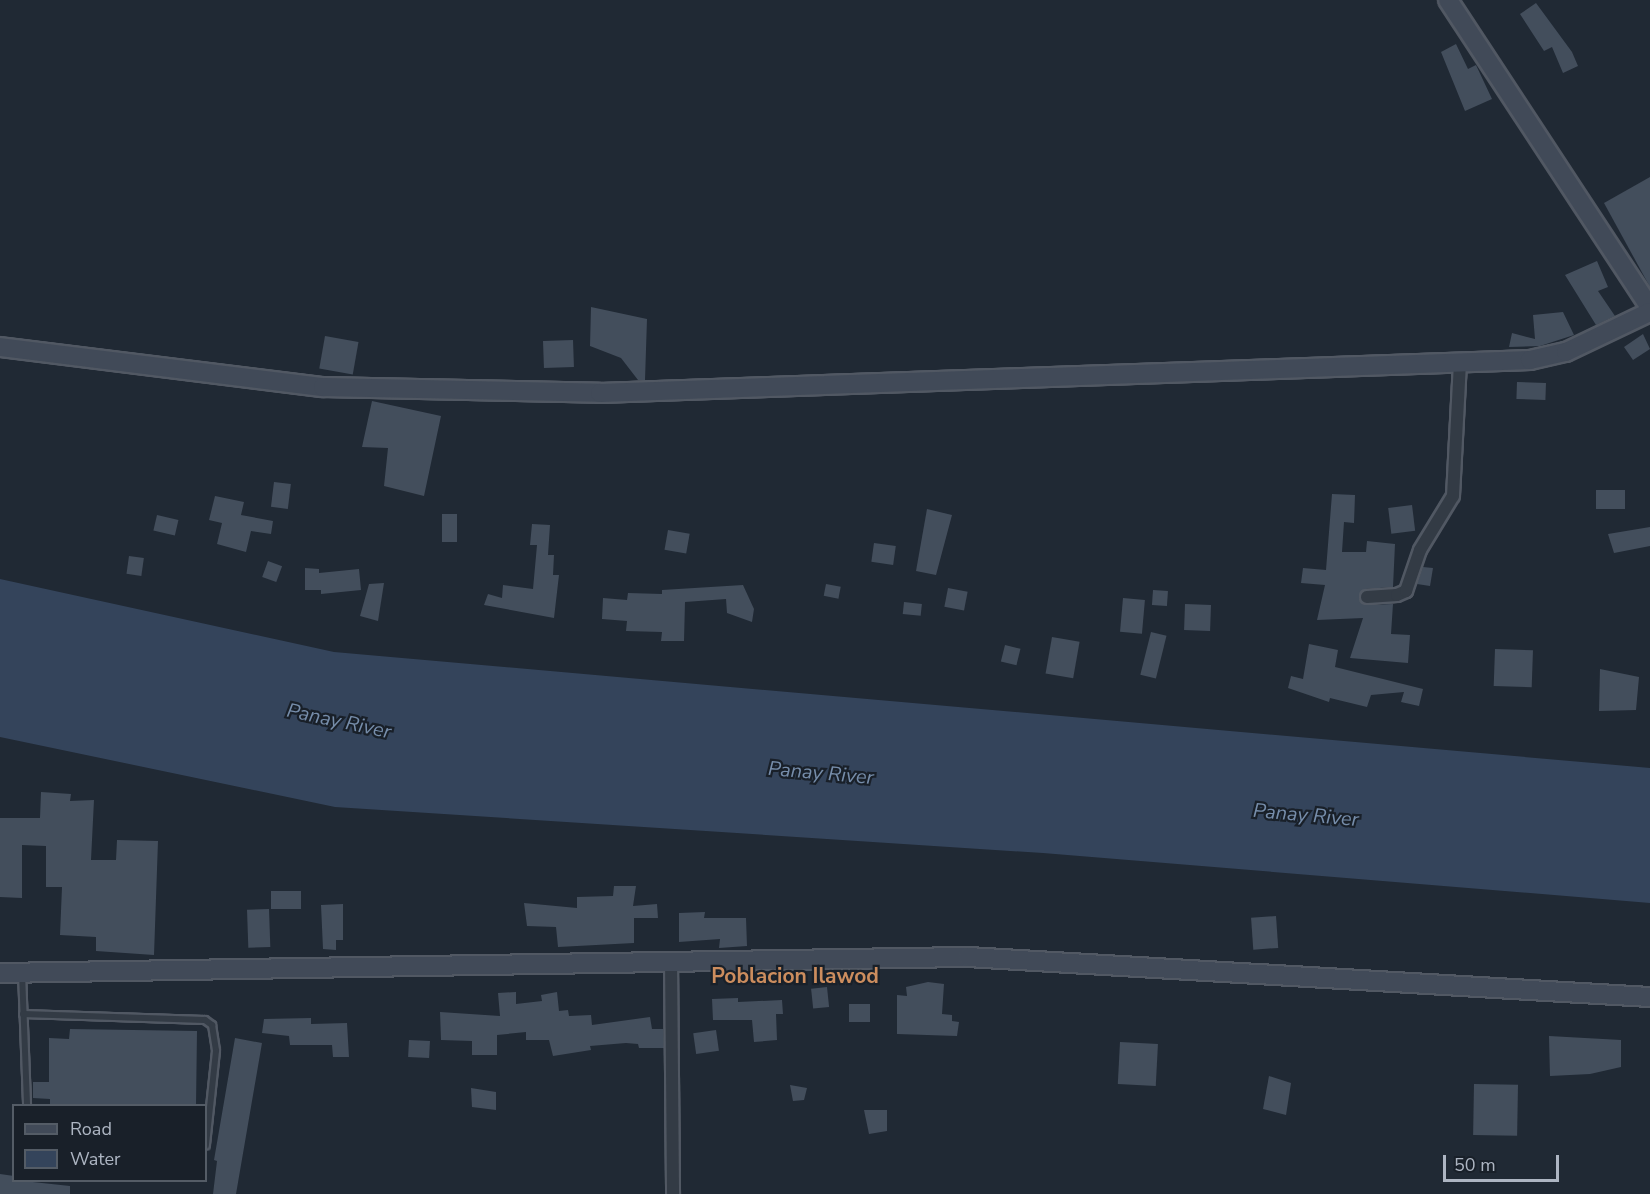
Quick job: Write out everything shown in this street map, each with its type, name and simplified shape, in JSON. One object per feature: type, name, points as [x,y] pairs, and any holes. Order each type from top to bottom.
[{"type":"main road","points":[[0,347],[322,387],[600,393],[1283,366],[1460,364],[1530,360],[1566,352],[1650,310],[1448,0]]},
{"type":"main road","points":[[0,973],[468,966],[671,959],[968,957],[1650,997]]},
{"type":"street","points":[[1367,597],[1397,595],[1406,591],[1420,550],[1454,496],[1460,364]]},
{"type":"street","points":[[671,959],[673,1194]]},
{"type":"lane","points":[[22,973],[27,1104]]},
{"type":"lane","points":[[24,1014],[206,1020],[212,1025],[216,1051],[207,1136]]},
{"type":"water","name":"Panay River","points":[[0,579],[334,652],[1650,768],[1650,903],[1043,853],[335,807],[0,737]]},
{"type":"building","points":[[1536,3],[1572,52],[1578,66],[1563,73],[1552,47],[1544,51],[1520,14]]},
{"type":"building","points":[[1456,44],[1468,69],[1476,65],[1492,99],[1465,111],[1441,52]]},
{"type":"building","points":[[1650,177],[1650,287],[1604,203]]},
{"type":"building","points":[[1597,261],[1608,287],[1598,291],[1615,316],[1596,325],[1565,275]]},
{"type":"building","points":[[591,307],[647,319],[645,380],[638,380],[621,358],[590,346]]},
{"type":"building","points":[[1563,312],[1574,335],[1540,346],[1509,347],[1512,333],[1535,339],[1533,315]]},
{"type":"building","points":[[1643,334],[1650,349],[1633,360],[1624,347]]},
{"type":"building","points":[[325,336],[358,342],[353,374],[319,368]]},
{"type":"building","points":[[573,340],[574,367],[544,368],[543,341]]},
{"type":"building","points":[[1517,382],[1546,383],[1545,400],[1516,399]]},
{"type":"building","points":[[372,401],[441,416],[424,496],[384,486],[388,448],[362,447]]},
{"type":"building","points":[[274,482],[291,484],[288,509],[271,507]]},
{"type":"building","points":[[1596,490],[1625,490],[1625,509],[1596,509]]},
{"type":"building","points":[[1332,494],[1355,495],[1354,523],[1344,522],[1342,552],[1366,552],[1367,541],[1395,544],[1393,587],[1366,589],[1359,598],[1367,605],[1393,604],[1391,634],[1410,635],[1408,663],[1350,658],[1363,618],[1317,620],[1325,585],[1301,583],[1303,568],[1326,570]]},
{"type":"building","points":[[215,496],[244,502],[241,515],[273,521],[271,534],[251,531],[246,552],[217,544],[222,523],[209,520]]},
{"type":"building","points":[[1412,505],[1415,531],[1391,534],[1388,508]]},
{"type":"building","points":[[927,509],[952,515],[936,575],[916,571]]},
{"type":"building","points":[[442,514],[457,514],[457,542],[442,542]]},
{"type":"building","points":[[157,515],[178,520],[175,536],[153,531]]},
{"type":"building","points":[[532,524],[550,525],[548,555],[554,555],[553,575],[559,575],[554,618],[484,605],[488,594],[502,598],[503,585],[533,589],[537,545],[530,545]]},
{"type":"building","points":[[1650,527],[1650,546],[1614,553],[1608,534]]},
{"type":"building","points":[[668,530],[690,534],[686,554],[665,550]]},
{"type":"building","points":[[874,543],[896,546],[893,565],[871,562]]},
{"type":"building","points":[[129,556],[144,558],[141,576],[126,574]]},
{"type":"building","points":[[268,561],[282,566],[276,582],[262,577]]},
{"type":"building","points":[[1423,567],[1433,568],[1430,586],[1417,584]]},
{"type":"building","points":[[305,568],[319,569],[319,573],[359,569],[361,590],[321,594],[321,590],[305,590]]},
{"type":"building","points":[[384,583],[378,621],[360,616],[369,584]]},
{"type":"building","points":[[826,584],[841,587],[838,599],[824,596]]},
{"type":"building","points":[[743,585],[754,609],[752,622],[727,613],[726,599],[685,602],[684,641],[661,641],[662,632],[626,631],[627,621],[602,619],[603,598],[627,600],[628,593],[662,594],[662,590]]},
{"type":"building","points":[[948,588],[968,592],[964,610],[944,607]]},
{"type":"building","points":[[1153,590],[1168,591],[1167,606],[1152,605]]},
{"type":"building","points":[[1123,598],[1145,600],[1142,634],[1120,632]]},
{"type":"building","points":[[904,602],[922,604],[921,616],[903,614]]},
{"type":"building","points":[[1185,604],[1211,605],[1210,631],[1184,630]]},
{"type":"building","points":[[1151,632],[1167,636],[1156,679],[1140,675]]},
{"type":"building","points":[[1052,637],[1080,642],[1073,678],[1046,673]]},
{"type":"building","points":[[1309,644],[1338,650],[1335,667],[1423,689],[1419,706],[1401,702],[1404,692],[1371,695],[1367,707],[1330,698],[1329,702],[1288,688],[1291,676],[1303,679]]},
{"type":"building","points":[[1005,645],[1021,649],[1016,665],[1001,661]]},
{"type":"building","points":[[1495,649],[1533,650],[1532,687],[1494,686]]},
{"type":"building","points":[[1600,669],[1639,677],[1636,710],[1599,711]]},
{"type":"building","points":[[41,792],[71,794],[70,801],[94,800],[91,860],[116,860],[117,840],[158,841],[154,955],[96,951],[96,937],[60,935],[62,887],[46,887],[46,846],[22,845],[22,898],[0,897],[0,818],[40,818]]},
{"type":"building","points":[[614,886],[636,886],[633,906],[657,904],[658,918],[634,918],[634,943],[558,947],[556,927],[527,926],[524,903],[577,908],[577,897],[613,896]]},
{"type":"building","points":[[271,891],[301,891],[301,909],[271,909]]},
{"type":"building","points":[[343,904],[343,940],[336,940],[336,950],[323,949],[321,905]]},
{"type":"building","points":[[269,909],[270,947],[248,948],[247,910]]},
{"type":"building","points":[[705,912],[704,918],[746,918],[747,946],[719,948],[720,939],[679,942],[679,913]]},
{"type":"building","points":[[1276,916],[1278,948],[1253,950],[1251,918]]},
{"type":"building","points":[[928,982],[944,984],[942,1014],[952,1015],[952,1021],[959,1022],[957,1036],[897,1034],[897,995],[907,996],[906,987]]},
{"type":"building","points":[[827,987],[829,1007],[813,1009],[811,989]]},
{"type":"building","points":[[516,992],[516,1004],[542,1001],[541,995],[557,992],[559,1011],[568,1010],[569,1016],[591,1015],[592,1025],[650,1017],[652,1029],[663,1029],[664,1048],[639,1048],[638,1044],[626,1043],[590,1046],[591,1050],[553,1056],[549,1040],[526,1040],[526,1032],[497,1035],[497,1055],[472,1055],[472,1041],[441,1040],[440,1012],[500,1016],[498,993]]},
{"type":"building","points":[[738,998],[738,1002],[782,1000],[783,1014],[776,1014],[777,1040],[754,1042],[752,1020],[713,1020],[712,999]]},
{"type":"building","points":[[849,1004],[870,1004],[870,1022],[849,1022]]},
{"type":"building","points":[[311,1018],[311,1024],[347,1023],[349,1057],[333,1057],[332,1045],[290,1045],[289,1036],[262,1033],[264,1019]]},
{"type":"building","points":[[70,1029],[197,1031],[196,1104],[50,1104],[50,1099],[33,1098],[33,1082],[49,1082],[49,1038],[69,1039]]},
{"type":"building","points":[[716,1030],[719,1051],[696,1054],[693,1033]]},
{"type":"building","points":[[1549,1036],[1621,1040],[1621,1067],[1590,1074],[1550,1076]]},
{"type":"building","points":[[235,1038],[262,1043],[236,1194],[213,1194],[217,1161],[214,1160]]},
{"type":"building","points":[[409,1040],[430,1041],[429,1058],[408,1057]]},
{"type":"building","points":[[1120,1042],[1158,1044],[1156,1086],[1118,1084]]},
{"type":"building","points":[[1269,1076],[1291,1083],[1286,1115],[1263,1109]]},
{"type":"building","points":[[1474,1084],[1518,1085],[1517,1136],[1473,1135]]},
{"type":"building","points":[[790,1085],[807,1088],[804,1100],[793,1101]]},
{"type":"building","points":[[471,1088],[496,1092],[496,1110],[472,1107]]},
{"type":"building","points":[[864,1110],[887,1110],[887,1131],[869,1134]]},
{"type":"building","points":[[0,1174],[12,1176],[12,1182],[70,1186],[70,1194],[0,1194]]},
{"type":"district","name":"Poblacion Ilawod","points":[[795,976]]}]
